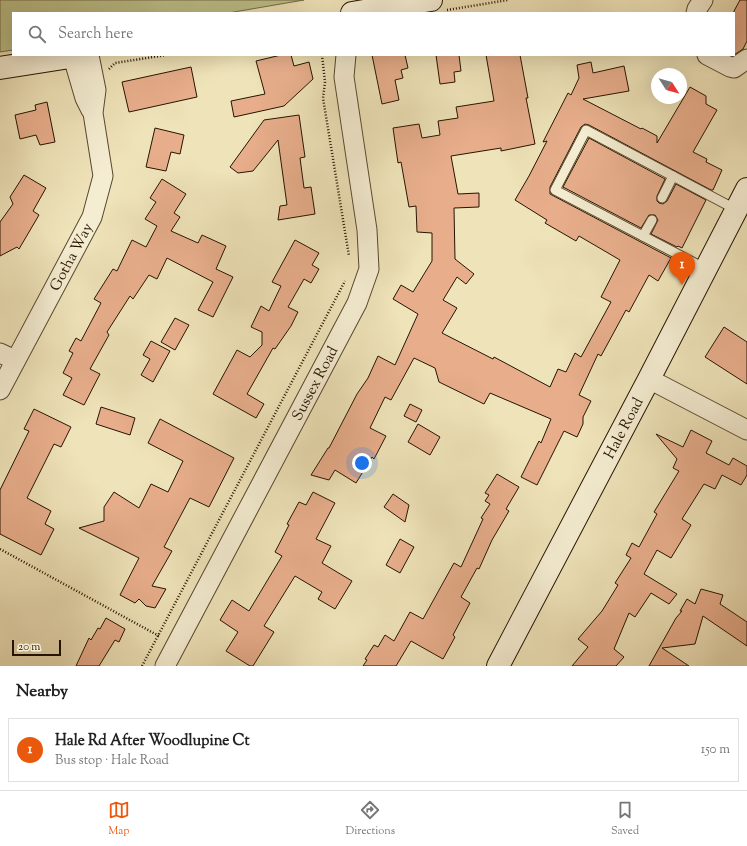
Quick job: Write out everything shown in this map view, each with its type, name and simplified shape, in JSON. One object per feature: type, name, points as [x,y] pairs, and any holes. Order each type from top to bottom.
[{"type":"main road","points":[[362,12],[435,5]]},
{"type":"main road","points":[[0,68],[82,56]]},
{"type":"main road","name":"Hale Road","points":[[498,666],[747,190]]},
{"type":"street","points":[[696,12],[703,0]]},
{"type":"street","name":"Gotha Way","points":[[0,390],[8,356],[92,217],[103,176],[93,113],[84,98],[82,56]]},
{"type":"street","name":"Sussex Road","points":[[334,56],[344,78]]},
{"type":"street","name":"Sussex Road","points":[[165,666],[357,303],[369,269],[367,230],[344,78],[346,56]]},
{"type":"street","points":[[709,56],[734,68],[747,59]]},
{"type":"street","points":[[649,379],[747,430]]},
{"type":"lane","points":[[706,270],[555,190],[586,130],[737,210]]},
{"type":"lane","points":[[662,198],[673,176]]},
{"type":"lane","points":[[643,236],[652,220]]},
{"type":"path","points":[[435,5],[508,0]]},
{"type":"path","points":[[322,56],[325,82],[324,98],[350,261]]},
{"type":"path","points":[[142,666],[348,276]]},
{"type":"path","points":[[0,549],[176,645]]},
{"type":"green space","points":[[0,0],[304,0],[234,12],[12,12],[12,50],[0,52]]},
{"type":"building","points":[[740,0],[747,0],[747,41],[743,49],[735,54],[735,12],[734,11]]},
{"type":"building","points":[[277,56],[291,56],[294,66],[309,62],[313,79],[284,106],[234,117],[231,101],[265,94],[256,61]]},
{"type":"building","points":[[372,56],[405,56],[408,68],[401,70],[403,78],[395,80],[399,100],[382,104]]},
{"type":"building","points":[[436,56],[459,56],[461,71],[454,72],[455,82],[440,84]]},
{"type":"building","points":[[486,56],[520,56],[528,98],[526,98],[535,144],[501,151],[501,148],[451,156],[458,194],[479,193],[479,207],[454,208],[455,259],[474,274],[466,284],[457,277],[443,300],[457,308],[442,333],[493,359],[494,357],[550,387],[558,369],[566,372],[575,353],[581,357],[611,302],[601,297],[620,260],[579,236],[576,241],[545,223],[547,220],[515,200],[547,141],[543,142],[568,93],[571,95],[579,78],[577,65],[591,62],[593,73],[624,66],[629,91],[583,99],[657,136],[657,143],[680,104],[687,104],[687,92],[690,87],[706,96],[706,104],[717,110],[693,152],[707,159],[706,162],[722,170],[713,190],[711,190],[589,125],[585,124],[581,127],[550,187],[550,194],[671,258],[658,281],[649,275],[629,312],[626,310],[601,356],[598,354],[579,395],[591,401],[583,417],[583,424],[577,437],[564,431],[537,485],[521,477],[539,441],[541,443],[551,419],[490,393],[484,404],[439,382],[435,368],[414,358],[391,400],[385,397],[370,428],[386,436],[374,459],[372,457],[356,483],[335,470],[329,480],[311,475],[329,448],[357,394],[368,378],[378,356],[395,365],[418,314],[393,299],[401,285],[413,292],[432,261],[432,233],[417,232],[416,206],[409,207],[401,162],[398,163],[393,128],[419,124],[422,138],[440,135],[438,121],[458,118],[456,107],[494,101]]},
{"type":"building","points":[[191,67],[197,97],[129,112],[122,82]]},
{"type":"building","points":[[47,102],[55,142],[40,145],[36,135],[20,139],[15,115],[36,110],[35,105]]},
{"type":"building","points":[[299,115],[305,157],[300,158],[304,188],[311,187],[315,214],[278,220],[280,206],[287,205],[278,140],[253,171],[238,173],[230,167],[264,120]]},
{"type":"building","points":[[155,128],[184,135],[180,154],[171,152],[166,171],[146,167]]},
{"type":"building","points":[[589,138],[665,179],[657,196],[657,201],[659,203],[663,204],[667,201],[676,184],[706,200],[682,248],[651,234],[658,220],[655,215],[649,215],[641,228],[563,187]]},
{"type":"building","points":[[24,175],[46,188],[33,211],[39,215],[19,249],[17,247],[0,256],[0,222],[13,204],[10,197]]},
{"type":"building","points":[[162,179],[186,194],[174,213],[180,217],[171,231],[198,243],[202,235],[226,246],[216,269],[233,277],[213,317],[198,310],[213,282],[167,258],[157,279],[149,275],[133,299],[130,296],[107,332],[109,335],[90,369],[100,374],[84,405],[63,395],[72,378],[63,373],[73,353],[69,351],[76,338],[81,341],[101,303],[94,299],[113,269],[117,271],[132,240],[146,247],[157,226],[145,219],[156,202],[150,198]]},
{"type":"building","points":[[295,240],[319,253],[312,265],[319,269],[311,283],[304,279],[288,307],[298,312],[291,326],[275,349],[273,348],[247,394],[264,404],[256,418],[213,394],[237,350],[250,357],[262,345],[262,332],[251,327],[261,306],[269,311],[281,286],[272,282]]},
{"type":"building","points":[[175,318],[189,325],[175,350],[161,342]]},
{"type":"building","points":[[724,327],[747,342],[747,384],[705,357]]},
{"type":"building","points":[[151,341],[170,351],[153,382],[141,375],[150,359],[143,355]]},
{"type":"building","points":[[410,404],[422,410],[416,422],[404,416]]},
{"type":"building","points":[[101,407],[135,418],[130,435],[96,424]]},
{"type":"building","points":[[34,409],[71,427],[61,447],[54,444],[27,498],[51,511],[45,524],[54,529],[41,555],[0,534],[0,490],[29,431],[24,429]]},
{"type":"building","points":[[160,419],[234,458],[209,507],[190,498],[164,547],[172,551],[152,586],[166,589],[155,608],[146,606],[139,599],[135,603],[120,595],[139,558],[79,528],[104,521],[104,507],[114,492],[139,508],[151,484],[168,492],[183,461],[148,443]]},
{"type":"building","points":[[418,424],[440,437],[430,455],[408,442]]},
{"type":"building","points":[[691,430],[712,441],[706,453],[729,465],[733,458],[747,466],[747,475],[741,485],[722,475],[715,489],[704,484],[682,519],[691,525],[671,558],[657,550],[644,574],[677,594],[669,604],[651,593],[635,617],[629,613],[614,649],[624,657],[616,666],[572,666],[588,647],[578,639],[602,611],[618,585],[615,583],[631,558],[626,555],[632,543],[639,547],[657,514],[654,512],[679,471],[673,468],[677,459],[656,434],[683,447]]},
{"type":"building","points":[[497,474],[519,487],[506,509],[509,511],[492,540],[479,569],[477,568],[461,597],[470,603],[453,635],[455,637],[443,659],[411,641],[396,666],[363,666],[367,660],[365,659],[374,645],[378,647],[385,635],[394,641],[410,612],[423,619],[454,563],[461,567],[483,519],[481,518],[490,504],[485,501],[489,495],[485,493]]},
{"type":"building","points":[[313,492],[335,503],[316,539],[331,546],[322,563],[352,581],[335,609],[318,599],[322,592],[295,576],[264,626],[274,632],[253,666],[250,666],[226,651],[238,632],[220,620],[232,600],[249,611],[282,556],[275,552],[289,525],[287,524],[299,502],[306,505]]},
{"type":"building","points":[[393,494],[409,505],[405,522],[384,507]]},
{"type":"building","points":[[400,539],[414,547],[400,573],[386,565]]},
{"type":"building","points":[[701,589],[723,595],[720,604],[747,622],[747,646],[703,616],[695,644],[662,648],[689,666],[649,666],[676,618],[682,611],[680,611],[687,599],[695,604]]},
{"type":"building","points":[[106,618],[125,629],[119,642],[115,640],[99,666],[76,666],[89,638],[91,640],[98,628],[100,629]]},
{"type":"place","name":"Hale Rd After Woodlupine Ct","points":[[682,285]]}]
